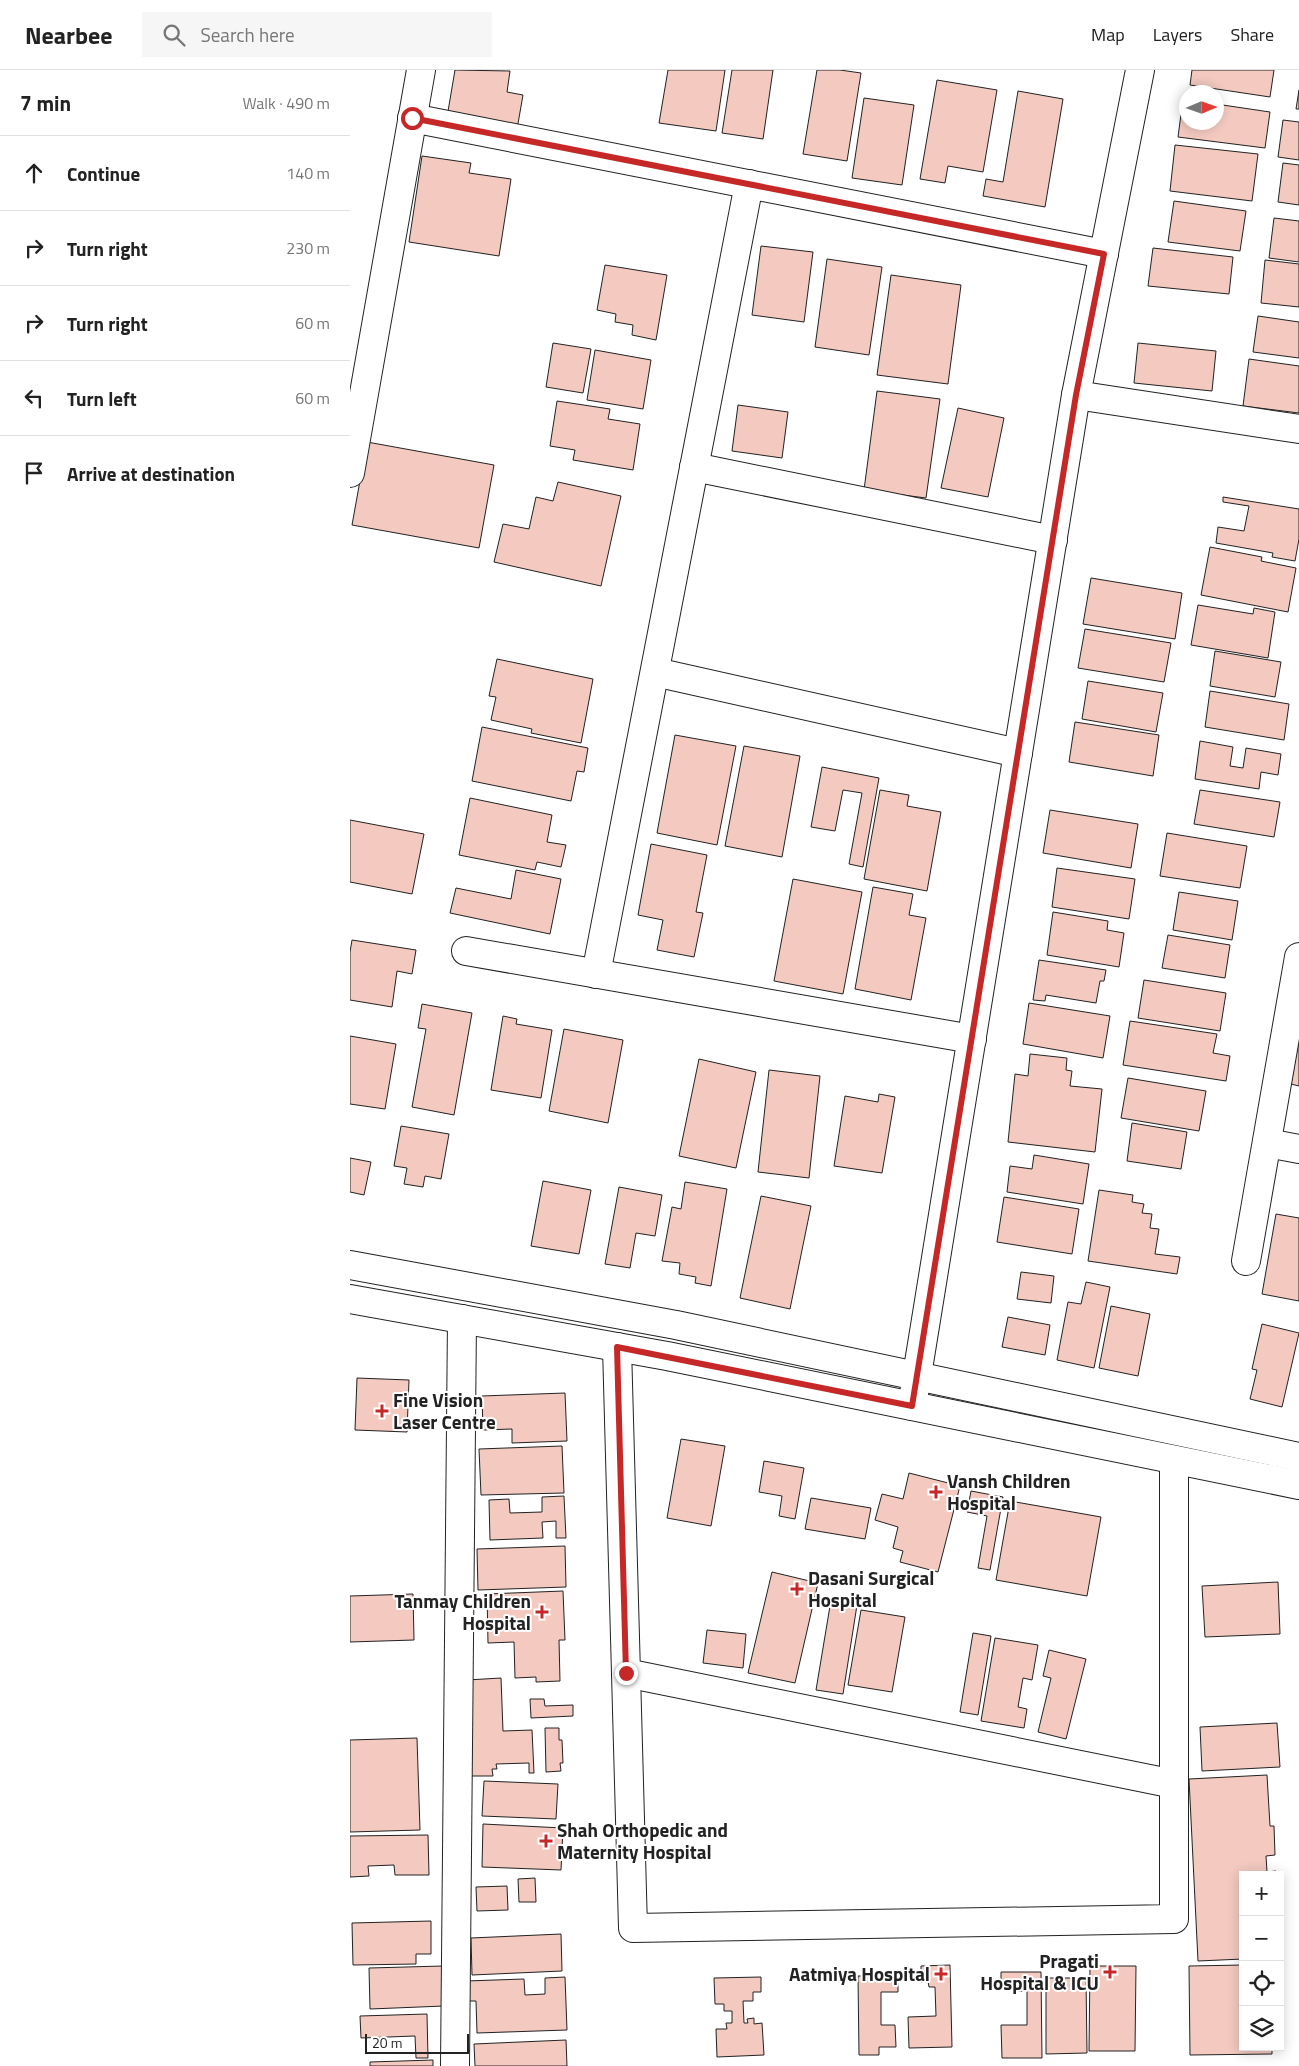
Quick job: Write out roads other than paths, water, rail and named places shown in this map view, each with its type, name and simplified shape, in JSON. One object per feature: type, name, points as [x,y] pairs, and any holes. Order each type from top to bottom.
[{"type":"street","points":[[350,472],[421,70]]},
{"type":"street","points":[[912,1406],[1076,395],[1140,70]]},
{"type":"street","points":[[412,118],[1104,254]]},
{"type":"street","points":[[596,974],[749,184]]},
{"type":"street","points":[[1076,395],[1299,429]]},
{"type":"street","points":[[694,467],[1053,540]]},
{"type":"street","points":[[654,672],[1018,754]]},
{"type":"street","points":[[466,952],[972,1039]]},
{"type":"street","points":[[1246,1261],[1299,957]]},
{"type":"street","points":[[1267,1143],[1299,1149]]},
{"type":"street","points":[[350,1265],[676,1325],[1299,1457]]},
{"type":"street","points":[[350,1299],[617,1347],[1299,1485]]},
{"type":"street","points":[[455,2066],[462,1319]]},
{"type":"street","points":[[617,1347],[633,1928],[1174,1919],[1174,1460]]},
{"type":"street","points":[[626,1673],[1174,1784]]},
{"type":"place","name":"Fine Vision Laser Centre","points":[[382,1411]]},
{"type":"place","name":"Vansh Children Hospital","points":[[936,1492]]},
{"type":"place","name":"Dasani Surgical Hospital","points":[[797,1589]]},
{"type":"place","name":"Tanmay Children Hospital","points":[[542,1612]]},
{"type":"place","name":"Shah Orthopedic and Maternity Hospital","points":[[546,1841]]},
{"type":"place","name":"Pragati Hospital & ICU","points":[[1110,1972]]},
{"type":"place","name":"Aatmiya Hospital","points":[[941,1974]]}]
